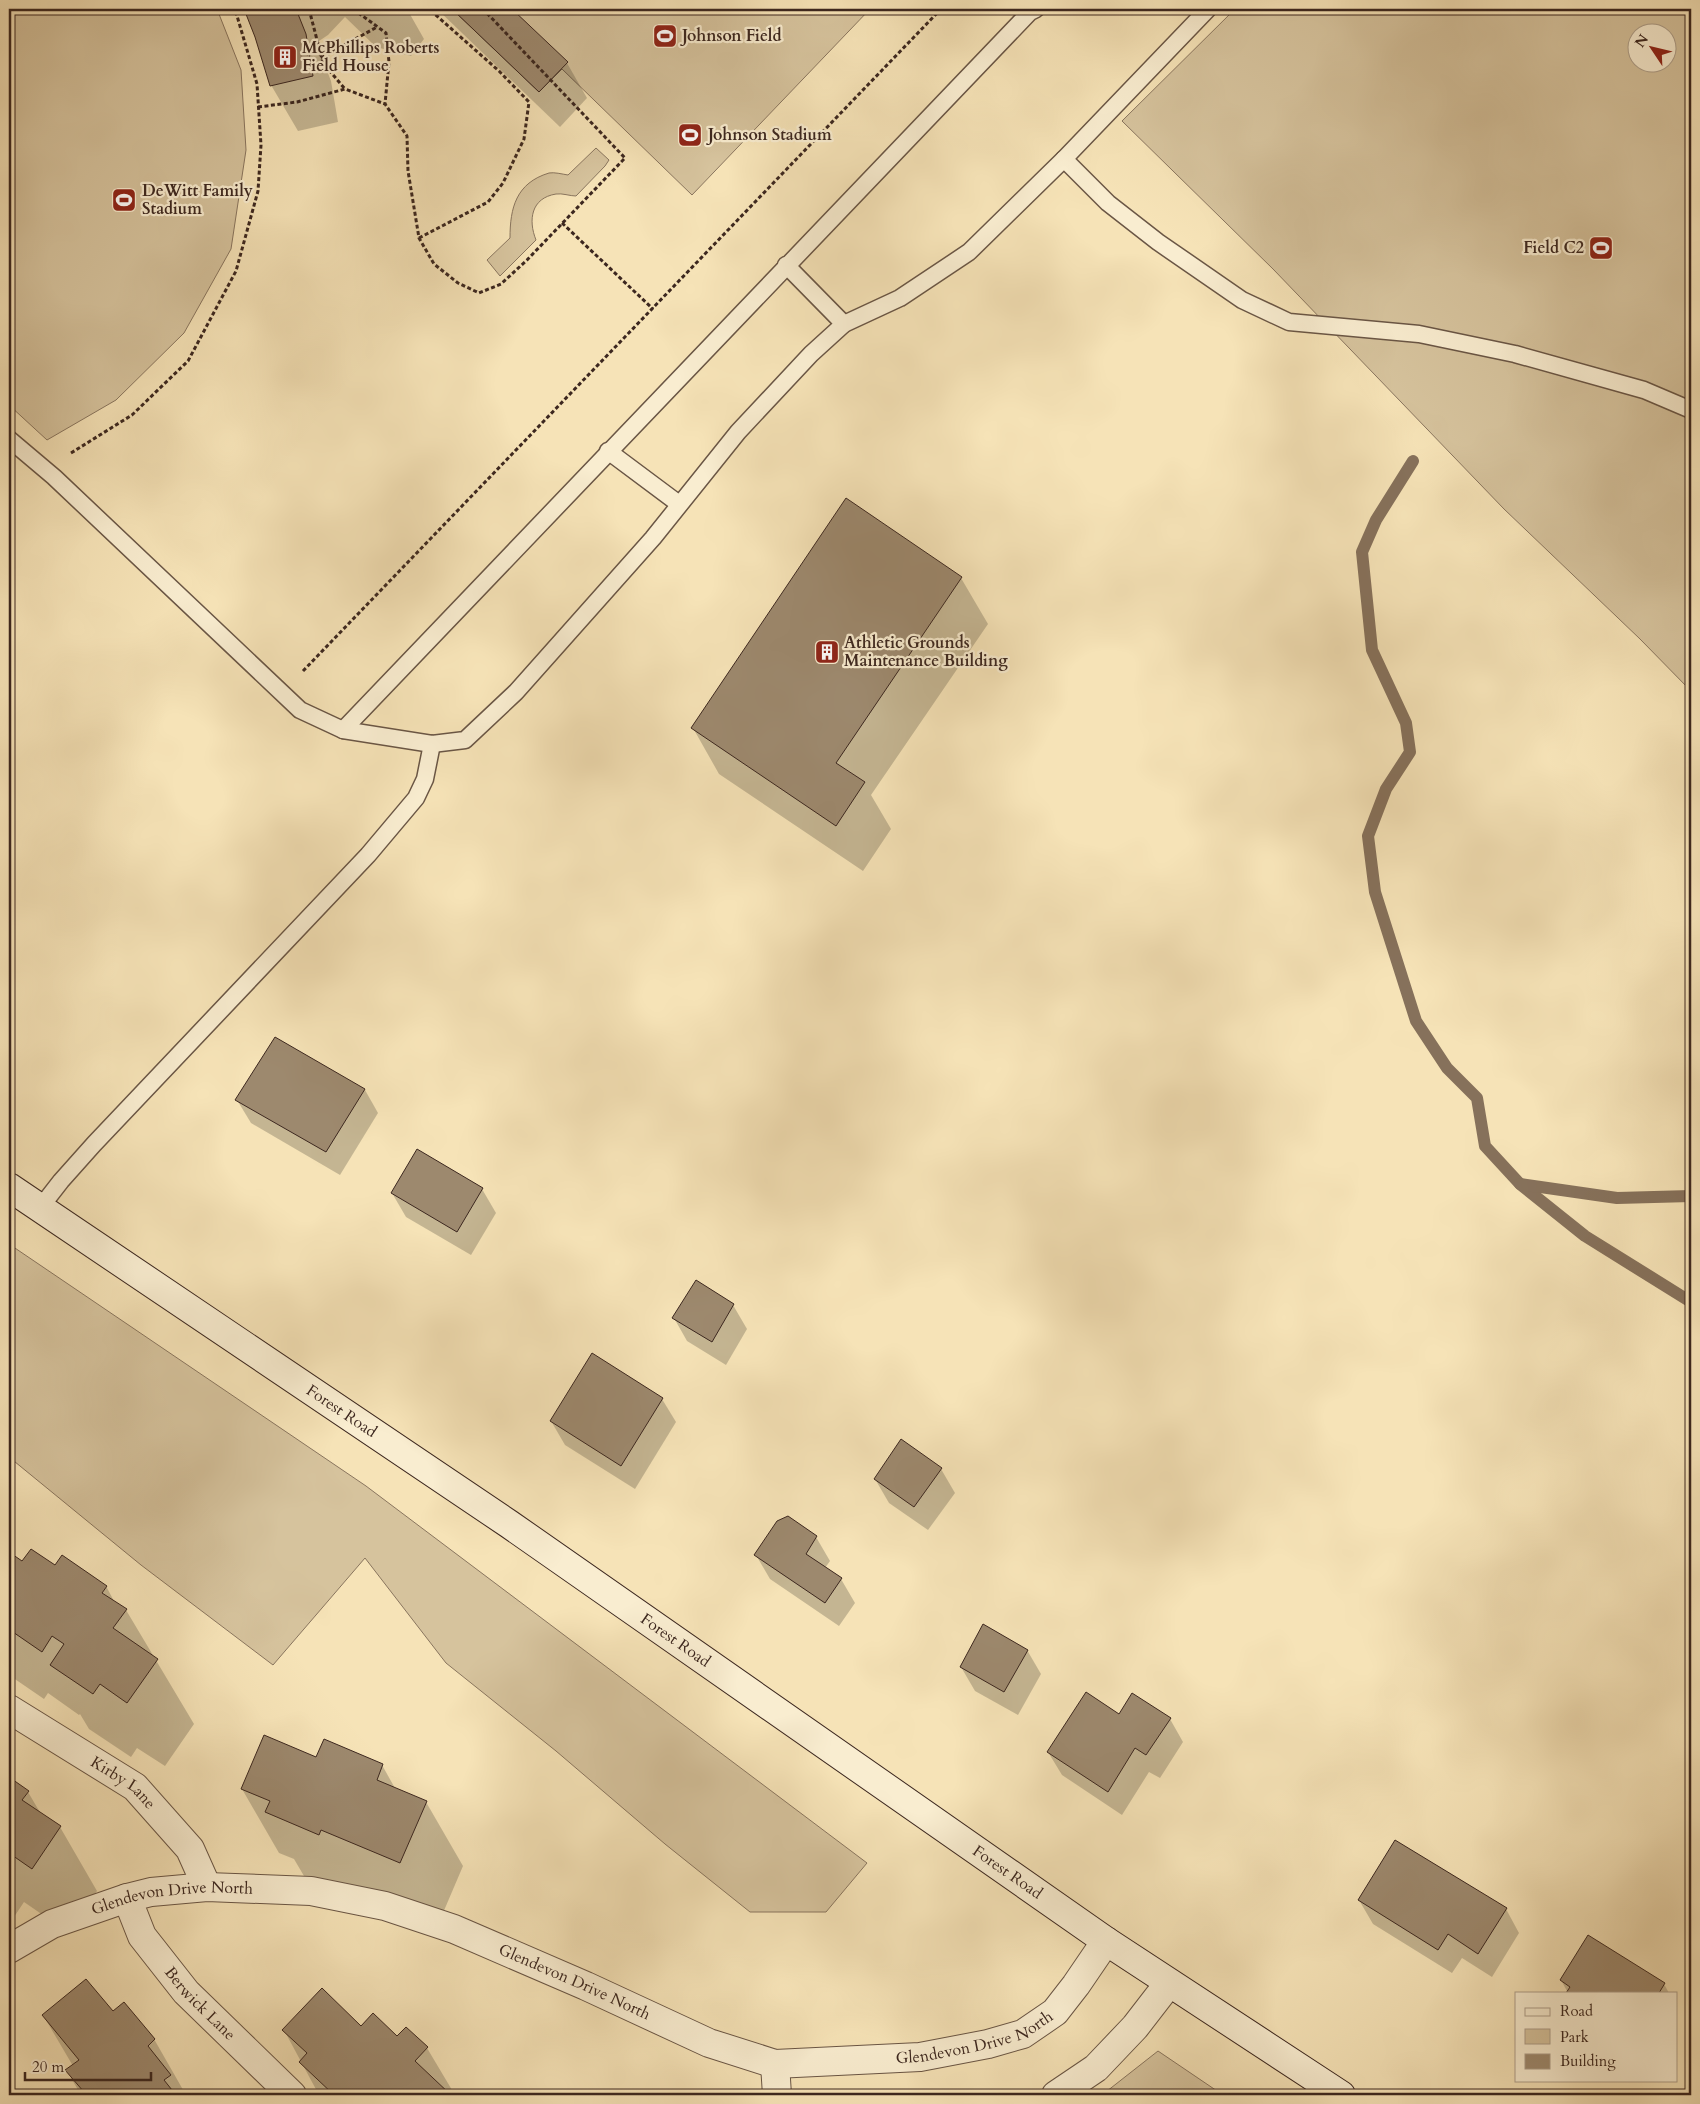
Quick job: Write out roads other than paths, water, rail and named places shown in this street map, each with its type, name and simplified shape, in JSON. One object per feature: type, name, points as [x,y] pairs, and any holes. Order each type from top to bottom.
[{"type":"street","name":"Forest Road","points":[[9,1187],[509,1524],[1106,1942],[1341,2095]]},
{"type":"street","name":"Kirby Lane","points":[[9,1709],[134,1787],[190,1849],[207,1887]]},
{"type":"street","name":"Glendevon Drive North","points":[[9,1950],[52,1924],[127,1898],[151,1892],[207,1887],[311,1891],[385,1906],[463,1933],[586,1986],[709,2043],[775,2064],[920,2057],[988,2044],[1023,2034],[1055,2012],[1106,1942]]},
{"type":"street","name":"Berwick Lane","points":[[127,1898],[142,1936],[186,1992],[292,2095]]},
{"type":"street","points":[[1056,2095],[1096,2068],[1135,2028],[1169,1983]]},
{"type":"street","points":[[775,2064],[777,2095]]},
{"type":"lane","points":[[343,730],[786,265],[1023,19],[1036,9]]},
{"type":"lane","points":[[9,439],[45,469],[300,710],[343,730],[432,744],[465,740],[516,692],[654,538],[679,504],[738,432],[810,354],[844,324],[900,298],[969,252],[1064,159],[1208,9]]},
{"type":"lane","points":[[1064,159],[1108,203],[1158,242],[1242,300],[1289,322],[1419,334],[1515,354],[1644,390],[1691,410]]},
{"type":"lane","points":[[786,265],[844,324]]},
{"type":"lane","points":[[608,451],[679,504]]},
{"type":"lane","points":[[40,1208],[94,1144],[374,848],[416,798],[425,779],[432,744]]},
{"type":"waterway","points":[[1413,461],[1376,520],[1362,552],[1372,650],[1406,723],[1410,752],[1386,789],[1368,836],[1375,892],[1416,1021],[1447,1068],[1477,1098],[1485,1146],[1520,1184],[1585,1236],[1691,1302]]},
{"type":"waterway","points":[[1520,1184],[1617,1198],[1691,1196]]},
{"type":"place","name":"Johnson Field","points":[[665,36]]},
{"type":"place","name":"McPhillips Roberts Field House","points":[[285,57]]},
{"type":"place","name":"Johnson Stadium","points":[[690,135]]},
{"type":"place","name":"DeWitt Family Stadium","points":[[124,200]]},
{"type":"place","name":"Field C2","points":[[1601,248]]},
{"type":"place","name":"Athletic Grounds Maintenance Building","points":[[827,652]]}]
